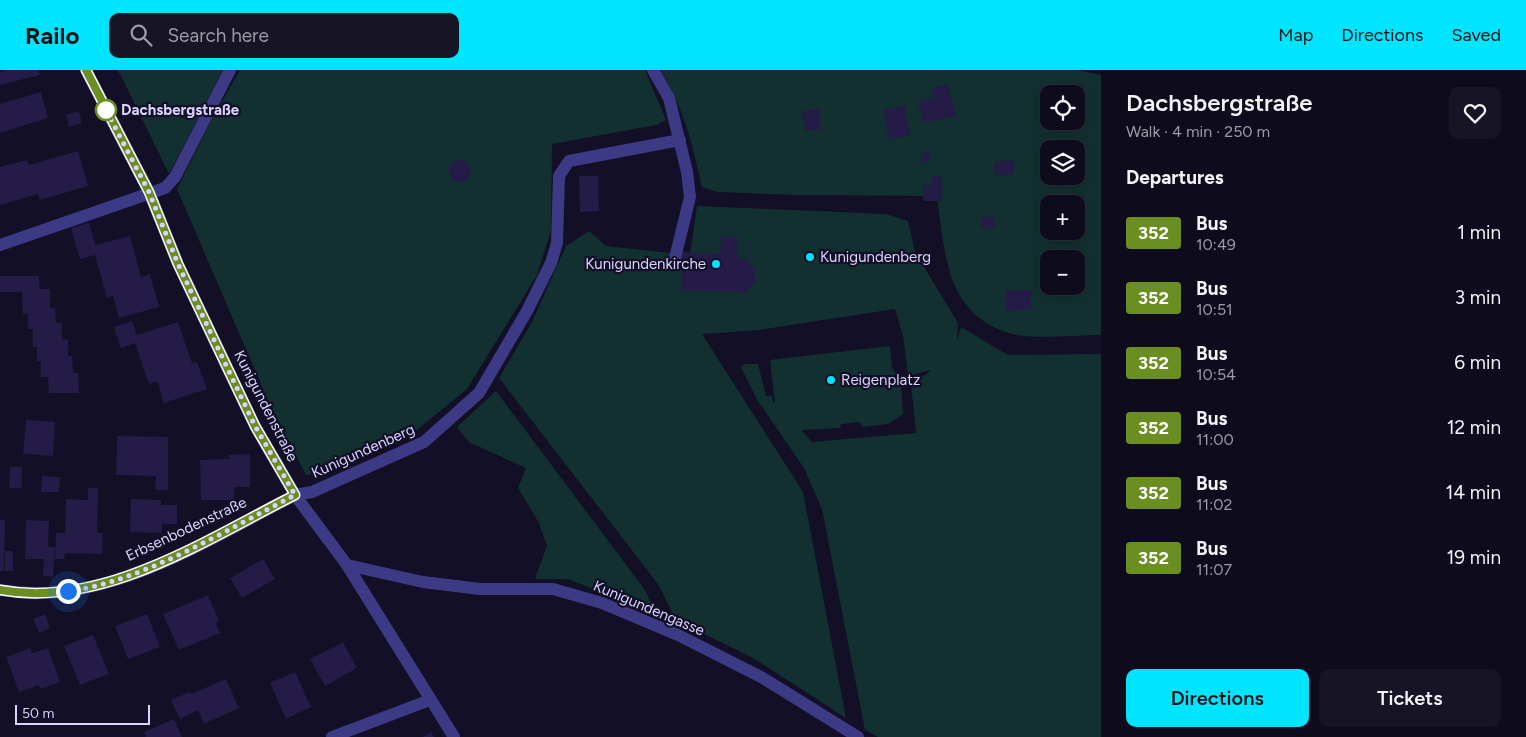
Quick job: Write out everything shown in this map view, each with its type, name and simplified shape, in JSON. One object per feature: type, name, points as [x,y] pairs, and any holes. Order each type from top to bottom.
[{"type":"street","name":"Kunigundenstraße","points":[[86,70],[149,192],[178,264],[255,426],[295,495],[348,565],[454,737]]},
{"type":"street","points":[[0,245],[165,188],[175,177],[230,70]]},
{"type":"street","points":[[653,70],[669,98],[680,140],[690,197],[674,262]]},
{"type":"street","name":"Kunigundenberg","points":[[295,495],[312,492],[424,442],[479,393],[527,311],[551,263],[557,243],[560,176],[569,161],[680,140]]},
{"type":"street","name":"Erbsenbodenstraße","points":[[0,590],[21,594],[87,589],[158,564],[295,495]]},
{"type":"street","name":"Kunigundengasse","points":[[348,565],[415,580],[480,589],[553,589],[602,603],[678,635],[763,678],[858,737]]},
{"type":"street","points":[[332,737],[430,700]]},
{"type":"green space","points":[[117,70],[223,70],[169,174],[121,76]]},
{"type":"green space","points":[[240,70],[645,70],[666,120],[656,125],[552,144],[551,231],[537,275],[467,389],[412,434],[327,474],[306,475],[273,412],[177,189],[214,115]]},
{"type":"green space","points":[[660,70],[1077,70],[1101,75],[1101,335],[1047,337],[1017,335],[994,327],[976,315],[963,300],[953,282],[943,241],[937,196],[795,195],[718,192],[702,187],[686,126],[675,97]]},
{"type":"green space","points":[[697,206],[886,214],[908,221],[915,252],[958,323],[957,340],[961,327],[1008,355],[1101,354],[1101,737],[878,737],[865,730],[822,509],[804,468],[758,401],[741,367],[745,364],[758,364],[766,396],[772,396],[773,403],[775,402],[770,360],[890,346],[892,368],[899,376],[901,385],[903,414],[888,424],[862,427],[860,422],[841,424],[840,428],[801,430],[812,442],[916,433],[911,384],[914,379],[925,375],[931,370],[908,376],[903,336],[895,309],[759,330],[702,334],[803,492],[846,718],[753,658],[676,620],[658,584],[499,378],[531,324],[566,246],[589,231],[606,246],[690,255]]},
{"type":"green space","points":[[496,391],[645,590],[656,614],[568,579],[535,579],[547,546],[539,523],[518,488],[526,468],[469,442],[457,427]]},
{"type":"building","points":[[8,70],[38,70],[40,75],[0,85],[0,72]]},
{"type":"building","points":[[948,84],[956,116],[923,123],[918,102],[935,98],[932,88]]},
{"type":"building","points":[[41,92],[48,118],[0,133],[0,104]]},
{"type":"building","points":[[905,105],[910,135],[889,140],[883,110]]},
{"type":"building","points":[[819,109],[821,129],[805,131],[802,111]]},
{"type":"building","points":[[79,111],[82,123],[69,127],[66,115]]},
{"type":"building","points":[[78,151],[88,186],[40,200],[38,194],[0,205],[0,167],[27,160],[29,165]]},
{"type":"building","points":[[929,151],[931,161],[922,163],[920,154]]},
{"type":"building","points":[[460,160],[468,163],[471,171],[468,179],[460,182],[452,179],[449,171],[452,163]]},
{"type":"building","points":[[1013,160],[1014,174],[996,176],[994,162]]},
{"type":"building","points":[[579,176],[598,176],[599,211],[580,212]]},
{"type":"building","points":[[932,176],[942,176],[942,201],[923,201],[923,185],[932,185]]},
{"type":"building","points":[[981,217],[995,217],[995,228],[981,228]]},
{"type":"building","points":[[89,223],[95,245],[130,236],[141,277],[150,274],[159,307],[119,318],[113,296],[107,298],[95,255],[80,259],[71,228]]},
{"type":"building","name":"Kunigundenkirche","points":[[721,236],[738,237],[738,259],[746,259],[755,269],[755,282],[745,293],[681,291],[682,252],[720,254]]},
{"type":"building","points":[[0,276],[39,276],[39,289],[50,289],[50,308],[55,308],[56,323],[62,323],[62,340],[68,339],[68,356],[72,356],[73,373],[78,373],[79,393],[49,393],[48,377],[41,377],[41,361],[37,361],[37,347],[33,347],[33,329],[28,329],[28,314],[23,314],[22,292],[0,292]]},
{"type":"building","points":[[1031,290],[1031,310],[1006,311],[1006,291]]},
{"type":"building","points":[[132,321],[137,335],[178,322],[192,363],[197,362],[207,389],[164,403],[157,381],[149,384],[135,343],[121,348],[114,327]]},
{"type":"building","points":[[26,420],[55,422],[53,456],[23,454]]},
{"type":"building","points":[[117,436],[168,437],[168,490],[155,490],[156,476],[116,475]]},
{"type":"building","points":[[250,454],[250,487],[234,487],[234,500],[201,500],[200,460],[229,459],[229,455]]},
{"type":"building","points":[[10,467],[22,467],[22,488],[9,488]]},
{"type":"building","points":[[42,476],[60,477],[59,492],[41,492]]},
{"type":"building","points":[[88,488],[98,488],[97,533],[103,533],[102,554],[65,553],[64,559],[55,559],[56,533],[65,533],[66,499],[88,500]]},
{"type":"building","points":[[131,499],[161,500],[161,505],[177,505],[177,524],[162,524],[162,533],[130,532]]},
{"type":"building","points":[[0,520],[5,520],[4,571],[0,571]]},
{"type":"building","points":[[26,520],[49,521],[48,547],[55,547],[53,577],[43,576],[44,559],[25,559]]},
{"type":"building","points":[[5,551],[13,551],[13,571],[5,571]]},
{"type":"building","points":[[263,559],[275,579],[242,598],[230,578]]},
{"type":"building","points":[[208,595],[219,621],[215,622],[220,633],[179,650],[163,614]]},
{"type":"building","points":[[45,614],[50,628],[39,633],[33,619]]},
{"type":"building","points":[[147,614],[160,647],[128,659],[115,626]]},
{"type":"building","points":[[93,635],[109,674],[80,685],[64,646]]},
{"type":"building","points":[[343,642],[357,668],[325,686],[310,659]]},
{"type":"building","points":[[30,648],[32,653],[48,648],[60,682],[40,689],[39,685],[19,692],[6,657]]},
{"type":"building","points":[[295,672],[311,707],[286,719],[270,683]]},
{"type":"building","points":[[226,679],[239,708],[204,724],[198,710],[180,719],[171,700],[190,692],[191,694]]},
{"type":"building","points":[[174,719],[182,737],[146,737],[144,732]]},
{"type":"building","points":[[431,732],[434,737],[423,737]]},
{"type":"bus line","name":"352","points":[[0,590],[21,594],[87,589],[158,564],[295,495],[255,426],[178,264],[149,192],[86,70]]},
{"type":"place","name":"Dachsbergstraße","points":[[106,110]]},
{"type":"place","name":"Kunigundenberg","points":[[810,257]]},
{"type":"place","name":"Kunigundenkirche","points":[[716,264]]},
{"type":"place","name":"Reigenplatz","points":[[831,380]]},
{"type":"route","points":[[68,591],[87,589],[158,564],[295,495],[255,426],[178,264],[149,192],[106,110]]}]
